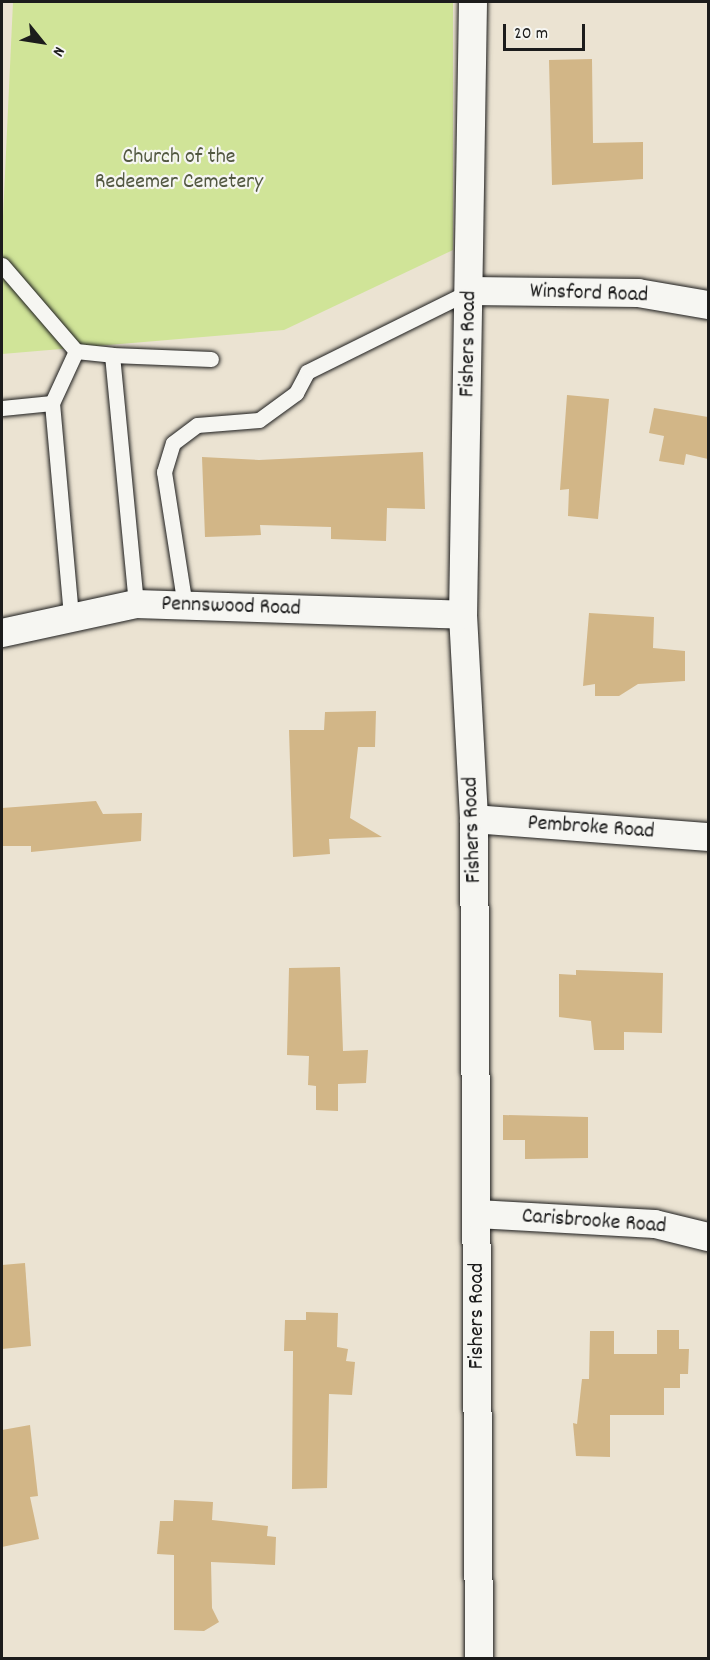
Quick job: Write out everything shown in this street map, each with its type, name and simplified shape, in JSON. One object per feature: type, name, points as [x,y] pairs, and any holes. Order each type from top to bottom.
[{"type":"street","name":"Fishers Road","points":[[473,2],[463,615],[474,819],[479,1659]]},
{"type":"street","name":"Winsford Road","points":[[470,291],[638,293],[708,305]]},
{"type":"street","name":"Pennswood Road","points":[[2,633],[136,604],[463,615]]},
{"type":"street","name":"Pembroke Road","points":[[474,819],[708,837]]},
{"type":"street","name":"Carisbrooke Road","points":[[477,1214],[656,1224],[708,1237]]},
{"type":"lane","points":[[2,265],[76,351],[112,355],[211,359]]},
{"type":"lane","points":[[185,606],[164,472],[173,443],[197,425],[259,420],[296,393],[307,372],[470,291]]},
{"type":"lane","points":[[70,618],[52,403],[76,351]]},
{"type":"lane","points":[[112,355],[136,604]]},
{"type":"lane","points":[[2,408],[52,403]]},
{"type":"green space","name":"Church of the Redeemer Cemetery","points":[[13,2],[453,2],[453,250],[284,330],[2,354],[2,238]]},
{"type":"building","points":[[592,59],[593,143],[643,142],[643,179],[552,185],[549,60]]},
{"type":"building","points":[[567,395],[609,399],[598,519],[568,516],[569,489],[560,490]]},
{"type":"building","points":[[654,408],[708,417],[708,459],[686,454],[684,465],[659,461],[664,436],[649,433]]},
{"type":"building","points":[[423,452],[425,509],[387,508],[386,541],[331,539],[331,527],[260,525],[261,535],[205,537],[202,457],[259,460]]},
{"type":"building","points":[[589,613],[654,617],[653,648],[685,651],[685,681],[638,684],[619,696],[595,696],[595,684],[583,686]]},
{"type":"building","points":[[376,711],[375,747],[358,747],[350,818],[382,837],[329,839],[330,854],[293,857],[289,730],[324,730],[325,712]]},
{"type":"building","points":[[96,801],[103,814],[142,813],[141,841],[31,852],[31,846],[2,846],[2,808]]},
{"type":"building","points":[[340,967],[343,1051],[368,1050],[366,1083],[338,1084],[338,1111],[316,1110],[316,1086],[308,1085],[309,1056],[287,1055],[289,968]]},
{"type":"building","points":[[576,970],[663,973],[662,1033],[624,1032],[624,1050],[594,1050],[591,1021],[559,1017],[559,974],[576,975]]},
{"type":"building","points":[[503,1115],[588,1117],[588,1158],[525,1159],[525,1140],[503,1140]]},
{"type":"building","points":[[25,1263],[31,1346],[2,1349],[2,1265]]},
{"type":"building","points":[[306,1312],[338,1313],[337,1347],[348,1349],[346,1361],[355,1362],[352,1395],[329,1394],[327,1488],[292,1489],[293,1351],[284,1351],[285,1320],[306,1320]]},
{"type":"building","points":[[657,1330],[679,1330],[679,1349],[689,1349],[688,1374],[680,1374],[680,1388],[664,1388],[664,1415],[610,1415],[610,1457],[576,1456],[573,1423],[577,1424],[582,1379],[589,1379],[590,1331],[614,1331],[614,1354],[657,1354]]},
{"type":"building","points":[[30,1425],[38,1496],[30,1497],[39,1539],[2,1547],[2,1430]]},
{"type":"building","points":[[174,1500],[213,1502],[212,1520],[268,1526],[267,1536],[276,1537],[275,1565],[211,1562],[212,1608],[219,1622],[204,1631],[174,1630],[174,1555],[157,1554],[160,1521],[173,1521]]}]
